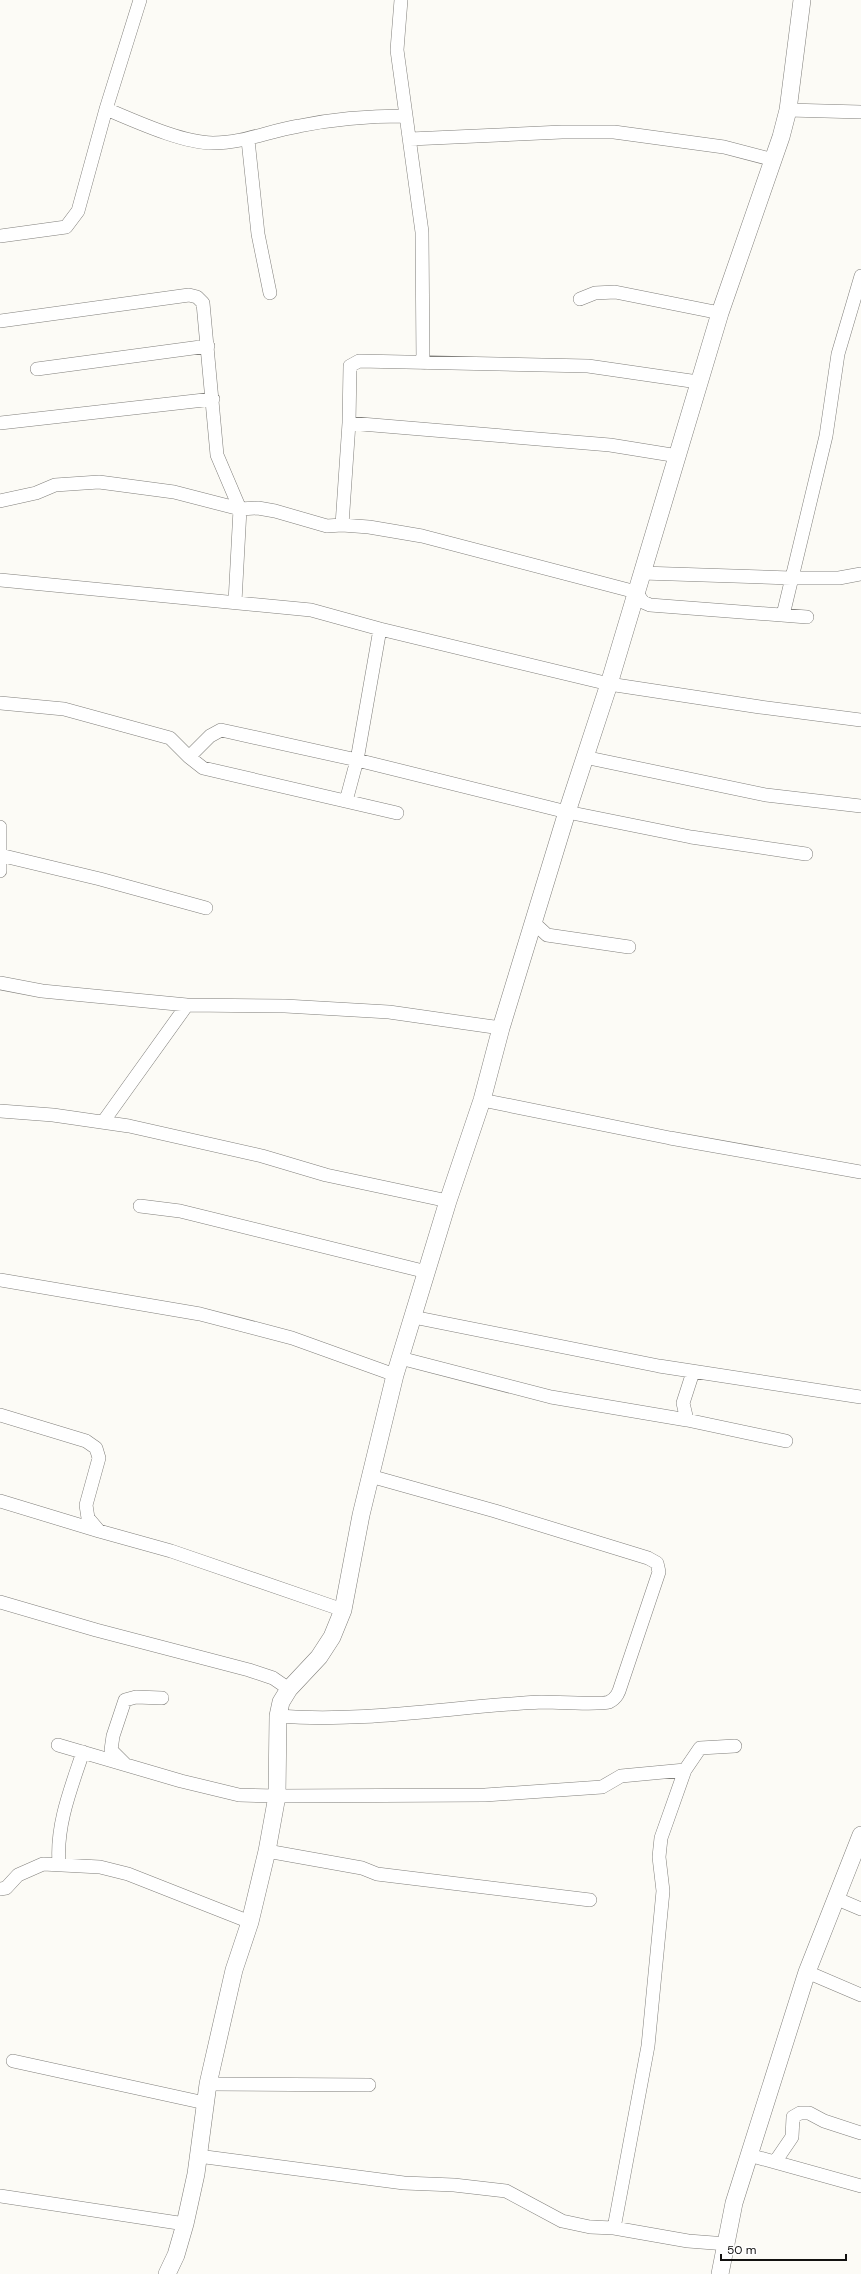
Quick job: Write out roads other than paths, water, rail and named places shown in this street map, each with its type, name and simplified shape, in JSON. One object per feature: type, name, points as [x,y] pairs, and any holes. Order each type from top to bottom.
[{"type":"street","points":[[0,236],[66,227],[78,211],[106,109],[140,0]]},
{"type":"street","points":[[401,0],[397,50],[404,116],[410,139],[422,232],[423,364]]},
{"type":"street","points":[[167,2274],[176,2255],[185,2224],[198,2156],[208,2084],[234,1970],[250,1922],[267,1851],[277,1796],[278,1716],[281,1702],[289,1690],[319,1657],[332,1637],[343,1610],[370,1476],[400,1358],[448,1201],[482,1100],[501,1028],[534,923],[566,812],[609,684],[678,456],[698,382],[720,313],[774,160],[788,110],[802,0]]},
{"type":"street","points":[[106,109],[158,130],[212,143],[248,140],[298,126],[376,116],[404,116]]},
{"type":"street","points":[[788,110],[861,112]]},
{"type":"street","points":[[410,139],[562,132],[614,132],[724,147],[774,160]]},
{"type":"street","points":[[248,140],[258,234],[270,293]]},
{"type":"street","points":[[783,615],[826,436],[838,354],[861,276]]},
{"type":"street","points":[[580,299],[595,293],[614,292],[720,313]]},
{"type":"street","points":[[0,321],[189,295],[197,297],[203,303],[214,399],[217,455],[240,509],[235,602]]},
{"type":"street","points":[[37,369],[208,346]]},
{"type":"street","points":[[342,524],[349,423],[350,366],[359,361],[423,364],[588,366],[698,382]]},
{"type":"street","points":[[0,423],[214,399]]},
{"type":"street","points":[[349,423],[610,445],[678,456]]},
{"type":"street","points":[[0,501],[36,493],[55,486],[99,482],[174,492],[240,509],[258,508],[326,526],[342,524],[422,536],[636,592],[643,602],[650,605],[807,616]]},
{"type":"street","points":[[642,573],[791,578],[839,578],[861,574]]},
{"type":"street","points":[[0,580],[311,610],[380,630],[609,684],[760,708],[861,720]]},
{"type":"street","points":[[346,801],[357,760],[380,630]]},
{"type":"street","points":[[0,703],[64,709],[114,721],[170,738],[189,757],[203,768],[397,813]]},
{"type":"street","points":[[189,757],[210,736],[221,730],[357,760],[566,812],[691,837],[806,854]]},
{"type":"street","points":[[584,757],[766,795],[861,806]]},
{"type":"street","points":[[0,827],[0,871]]},
{"type":"street","points":[[1,855],[100,879],[206,908]]},
{"type":"street","points":[[534,923],[547,936],[629,947]]},
{"type":"street","points":[[0,983],[42,991],[188,1005],[285,1006],[389,1012],[501,1028]]},
{"type":"street","points":[[103,1122],[188,1005]]},
{"type":"street","points":[[482,1100],[670,1138],[861,1172]]},
{"type":"street","points":[[0,1111],[103,1122],[185,1138],[262,1156],[326,1175],[448,1201]]},
{"type":"street","points":[[140,1206],[180,1211],[427,1272]]},
{"type":"street","points":[[0,1280],[200,1314],[292,1338],[395,1375]]},
{"type":"street","points":[[413,1317],[693,1372],[861,1397]]},
{"type":"street","points":[[400,1358],[551,1397],[687,1420],[786,1441]]},
{"type":"street","points":[[687,1420],[683,1403],[693,1372]]},
{"type":"street","points":[[0,1415],[86,1440],[96,1448],[99,1458],[86,1505],[88,1518],[100,1531]]},
{"type":"street","points":[[278,1716],[307,1718],[369,1718],[497,1705],[544,1702],[608,1702],[617,1696],[622,1686],[659,1572],[657,1563],[648,1558],[370,1476]]},
{"type":"street","points":[[0,1501],[171,1551],[343,1610]]},
{"type":"street","points":[[0,1602],[96,1630],[249,1670],[273,1678],[289,1690]]},
{"type":"street","points":[[126,1765],[111,1750],[113,1736],[125,1700],[136,1697],[162,1698]]},
{"type":"street","points":[[58,1745],[181,1781],[239,1795],[493,1795],[602,1787],[622,1776],[685,1770]]},
{"type":"street","points":[[614,2228],[648,2046],[663,1890],[659,1857],[661,1838],[685,1770],[700,1748],[736,1746]]},
{"type":"street","points":[[59,1863],[58,1844],[69,1792],[83,1752]]},
{"type":"street","points":[[720,2274],[734,2203],[807,1972],[861,1835]]},
{"type":"street","points":[[267,1851],[362,1868],[377,1874],[590,1900]]},
{"type":"street","points":[[0,1889],[6,1888],[18,1875],[43,1864],[59,1863],[100,1866],[128,1874],[250,1922]]},
{"type":"street","points":[[835,1898],[861,1909]]},
{"type":"street","points":[[807,1972],[861,1995]]},
{"type":"street","points":[[13,2060],[205,2103]]},
{"type":"street","points":[[208,2084],[368,2085]]},
{"type":"street","points":[[775,2162],[792,2137],[793,2117],[800,2113],[809,2112],[824,2121],[861,2133]]},
{"type":"street","points":[[749,2155],[861,2186]]},
{"type":"street","points":[[198,2156],[404,2183],[454,2185],[506,2191],[562,2221],[590,2227],[614,2228],[688,2241],[727,2244]]},
{"type":"street","points":[[0,2196],[185,2224]]}]
